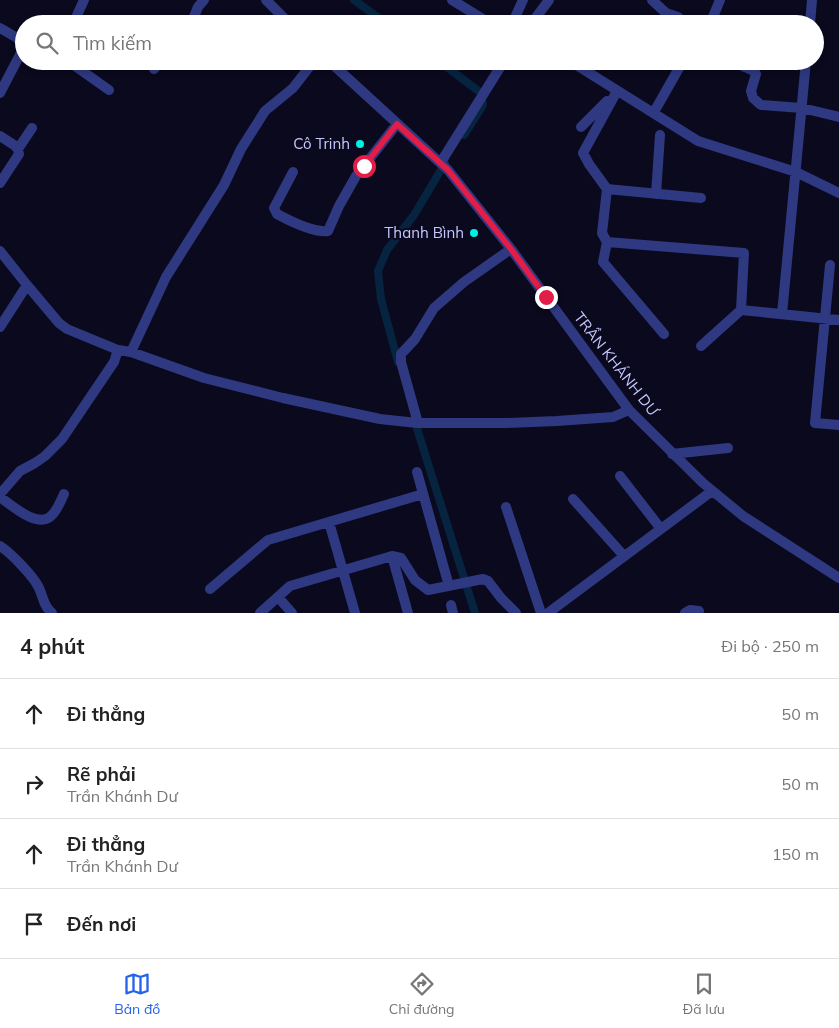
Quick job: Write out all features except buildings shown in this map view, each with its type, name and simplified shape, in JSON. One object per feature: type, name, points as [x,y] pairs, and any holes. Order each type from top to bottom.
[{"type":"street","points":[[77,15],[84,0]]},
{"type":"street","points":[[195,15],[204,0]]},
{"type":"street","points":[[266,0],[281,15]]},
{"type":"street","points":[[452,0],[476,15]]},
{"type":"street","points":[[516,15],[523,0]]},
{"type":"street","points":[[538,15],[549,0]]},
{"type":"street","points":[[652,0],[666,13],[672,15]]},
{"type":"street","points":[[714,15],[720,0]]},
{"type":"street","points":[[811,15],[812,0]]},
{"type":"street","points":[[0,28],[15,37]]},
{"type":"street","points":[[0,93],[15,65]]},
{"type":"street","points":[[81,70],[109,90]]},
{"type":"street","points":[[131,352],[166,277],[224,185],[241,149],[265,111],[293,88],[307,70]]},
{"type":"street","name":"TRẦN KHÁNH DƯ","points":[[339,70],[444,165],[511,249],[629,410],[672,454],[712,491],[743,516],[839,578]]},
{"type":"street","points":[[444,165],[499,70]]},
{"type":"street","points":[[584,70],[698,141],[796,172],[839,193]]},
{"type":"street","points":[[654,112],[678,70]]},
{"type":"street","points":[[752,70],[756,74],[751,91],[757,103],[761,105],[802,108],[839,117]]},
{"type":"street","points":[[782,314],[805,70]]},
{"type":"street","points":[[581,127],[616,91]]},
{"type":"street","points":[[616,91],[584,153],[589,164],[607,189],[602,233],[607,242],[603,262],[664,334]]},
{"type":"street","points":[[293,172],[274,211],[276,214],[298,224],[328,231],[356,176],[397,124]]},
{"type":"street","points":[[18,149],[32,128]]},
{"type":"street","points":[[656,194],[660,135]]},
{"type":"street","points":[[0,136],[14,145],[18,149],[19,154],[0,183]]},
{"type":"street","points":[[607,189],[701,198]]},
{"type":"street","points":[[607,242],[744,253],[741,310],[701,346]]},
{"type":"street","points":[[416,423],[401,362],[401,354],[415,339],[430,312],[438,304],[464,282],[511,249]]},
{"type":"street","points":[[0,251],[26,285],[59,323],[67,329],[118,350],[131,352],[204,378],[282,398],[380,419],[416,423],[506,423],[613,417],[629,410]]},
{"type":"street","points":[[830,264],[815,422],[839,425]]},
{"type":"street","points":[[0,327],[26,285]]},
{"type":"street","points":[[741,310],[839,320]]},
{"type":"street","points":[[64,494],[52,516],[43,520],[27,516],[0,495],[20,471],[46,456],[62,439],[114,362],[118,350]]},
{"type":"street","points":[[672,454],[728,448]]},
{"type":"street","points":[[417,472],[449,586]]},
{"type":"street","points":[[620,476],[661,529]]},
{"type":"street","points":[[548,613],[712,491]]},
{"type":"street","points":[[210,589],[268,540],[423,494]]},
{"type":"street","points":[[573,499],[624,556]]},
{"type":"street","points":[[506,507],[541,613]]},
{"type":"street","points":[[329,522],[355,613]]},
{"type":"street","points":[[0,546],[13,556],[35,582],[46,606],[52,613]]},
{"type":"street","points":[[392,556],[408,613]]},
{"type":"street","points":[[260,613],[290,586],[392,556],[401,558],[415,580],[428,590],[484,579],[516,613]]},
{"type":"street","points":[[278,597],[292,613]]},
{"type":"street","points":[[685,613],[690,610],[699,611]]},
{"type":"waterway","points":[[354,0],[375,15]]},
{"type":"waterway","points":[[451,70],[481,93],[483,105],[464,135]]},
{"type":"waterway","points":[[398,362],[381,299],[378,271],[387,250],[414,215],[445,163]]},
{"type":"waterway","points":[[414,419],[475,613]]},
{"type":"place","name":"Cô Trinh","points":[[360,144]]},
{"type":"place","name":"Thanh Bình","points":[[474,233]]},
{"type":"route","points":[[364,166],[397,124],[448,170],[511,249],[546,297]]}]
